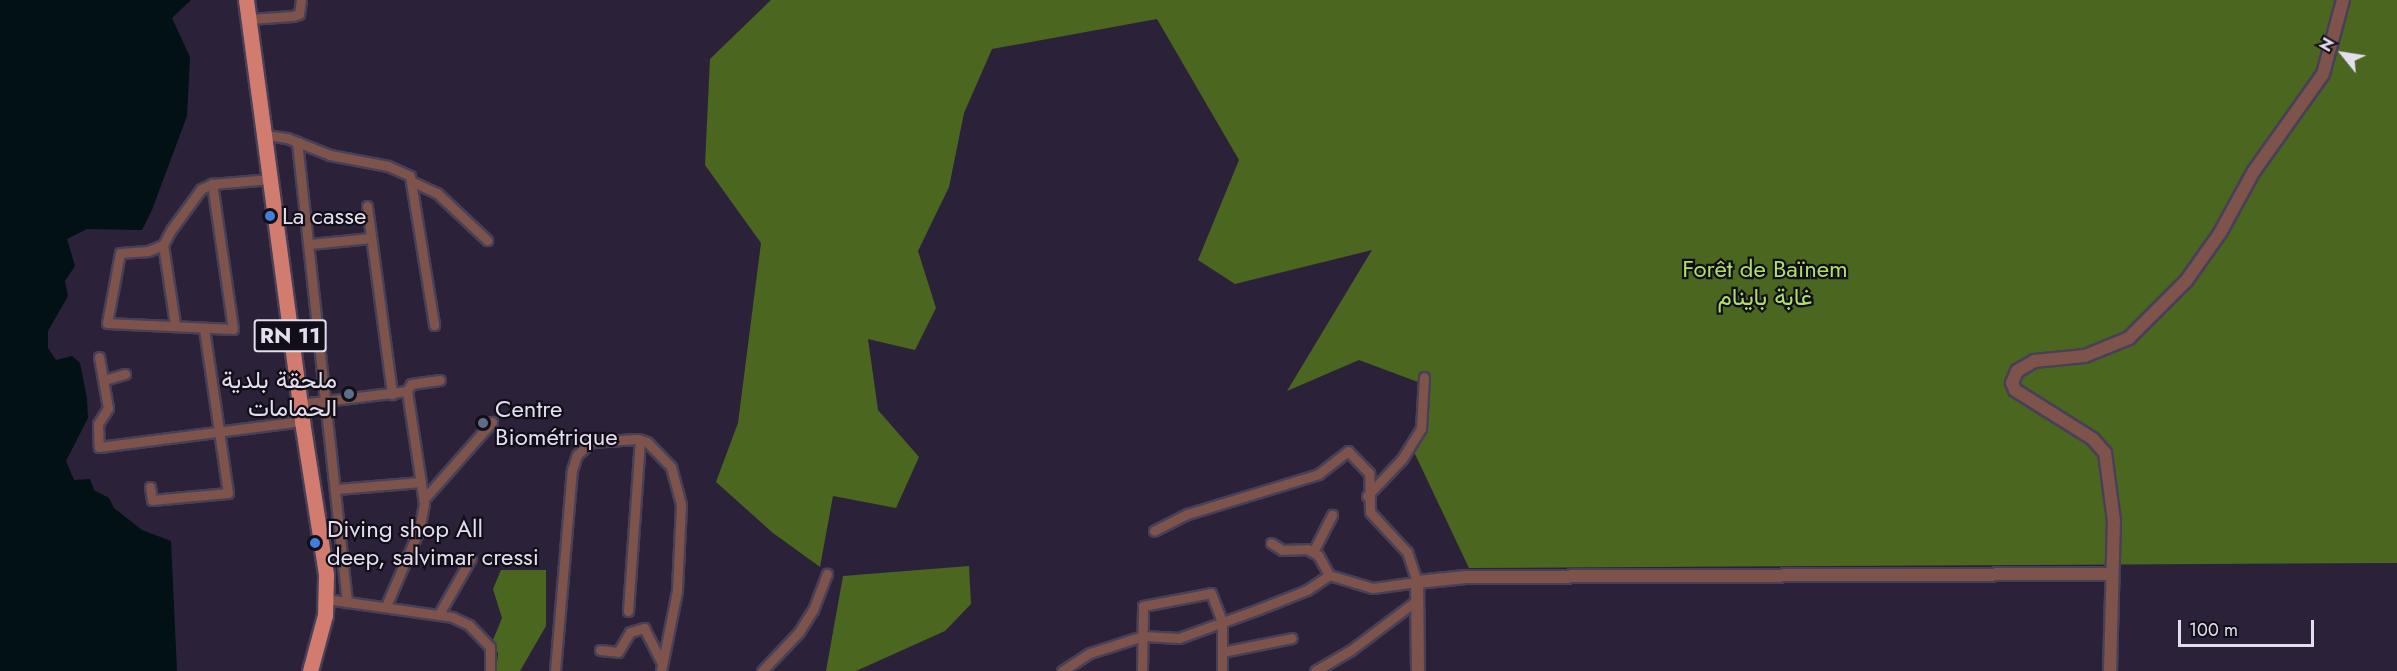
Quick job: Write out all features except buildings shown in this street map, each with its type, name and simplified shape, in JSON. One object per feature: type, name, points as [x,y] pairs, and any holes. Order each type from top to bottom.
[{"type":"main road","name":"RN 11","points":[[246,0],[266,135],[302,421],[326,575],[326,598],[310,671]]},
{"type":"street","points":[[249,19],[299,14],[301,0]]},
{"type":"street","points":[[2110,671],[2114,521],[2105,453],[2093,439],[2015,390],[2012,383],[2017,371],[2034,361],[2085,356],[2128,338],[2186,281],[2220,233],[2254,171],[2323,74],[2343,0]]},
{"type":"street","points":[[266,135],[297,142],[330,154],[402,170],[413,182],[437,193],[487,240]]},
{"type":"street","points":[[297,142],[310,244],[325,401],[337,489],[347,602]]},
{"type":"street","points":[[212,184],[233,329],[175,324],[133,326],[106,322],[120,253],[148,251],[163,244],[201,189],[212,184],[271,179]]},
{"type":"street","points":[[413,182],[434,325]]},
{"type":"street","points":[[367,206],[392,394]]},
{"type":"street","points":[[310,244],[371,238]]},
{"type":"street","points":[[163,244],[175,324]]},
{"type":"street","points":[[150,487],[152,500],[228,493],[204,328]]},
{"type":"street","points":[[99,357],[108,408],[98,424],[99,447],[218,434],[302,421]]},
{"type":"street","points":[[104,380],[125,374]]},
{"type":"street","points":[[1367,496],[1402,459],[1421,429],[1424,377]]},
{"type":"street","points":[[386,606],[419,530],[424,499],[407,391],[411,384],[440,380]]},
{"type":"street","points":[[300,404],[407,391]]},
{"type":"street","points":[[424,499],[492,422]]},
{"type":"street","points":[[628,610],[640,439]]},
{"type":"street","points":[[555,671],[572,470],[577,455],[591,441],[640,439],[647,442],[671,467],[681,505],[677,591],[662,667]]},
{"type":"street","points":[[1154,531],[1187,514],[1318,474],[1348,452],[1369,473],[1367,496],[1370,512],[1407,552],[1416,582],[1418,671]]},
{"type":"street","points":[[337,489],[421,482]]},
{"type":"street","points":[[1312,552],[1332,514]]},
{"type":"street","points":[[1271,543],[1282,550],[1312,552],[1329,575],[1373,588],[1466,577],[2112,574]]},
{"type":"street","points":[[439,614],[471,558]]},
{"type":"street","points":[[762,671],[799,632],[813,610],[827,574]]},
{"type":"street","points":[[1062,671],[1090,653],[1143,636],[1179,638],[1307,590],[1329,575]]},
{"type":"street","points":[[1142,671],[1143,606],[1211,593],[1222,622],[1222,671]]},
{"type":"street","points":[[326,598],[439,614],[469,626],[481,635],[490,647],[490,671]]},
{"type":"street","points":[[1315,671],[1351,650],[1416,600]]},
{"type":"street","points":[[600,650],[618,652],[630,632],[644,628],[662,667]]},
{"type":"street","points":[[1222,652],[1292,638]]},
{"type":"green space","name":"Forêt de Baïnem غابة باينام","points":[[771,0],[2397,0],[2397,563],[1469,568],[1414,452],[1418,382],[1359,360],[1287,391],[1372,250],[1235,284],[1198,260],[1239,160],[1157,19],[992,49],[964,113],[949,187],[918,251],[936,308],[915,350],[868,339],[878,410],[919,457],[896,508],[833,496],[820,567],[773,533],[716,482],[738,423],[761,243],[705,165],[710,59]]},
{"type":"green space","points":[[969,566],[971,604],[945,631],[856,671],[826,671],[843,576]]},
{"type":"green space","points":[[501,570],[546,570],[546,626],[520,671],[496,671],[498,654],[493,640],[502,618],[493,589]]},
{"type":"shaded area","points":[[0,0],[191,0],[172,18],[190,57],[187,116],[152,210],[142,230],[87,229],[67,239],[75,266],[65,281],[68,296],[48,331],[48,348],[56,360],[72,356],[80,363],[87,398],[88,418],[66,461],[74,480],[90,479],[94,490],[109,498],[114,508],[142,530],[171,541],[177,671],[0,671]]},
{"type":"place","name":"La casse","points":[[270,216]]},
{"type":"place","name":"ملحقة بلدية الحمامات","points":[[349,394]]},
{"type":"place","name":"Centre Biométrique","points":[[483,423]]},
{"type":"place","name":"Diving shop All deep, salvimar cressi","points":[[315,543]]}]
